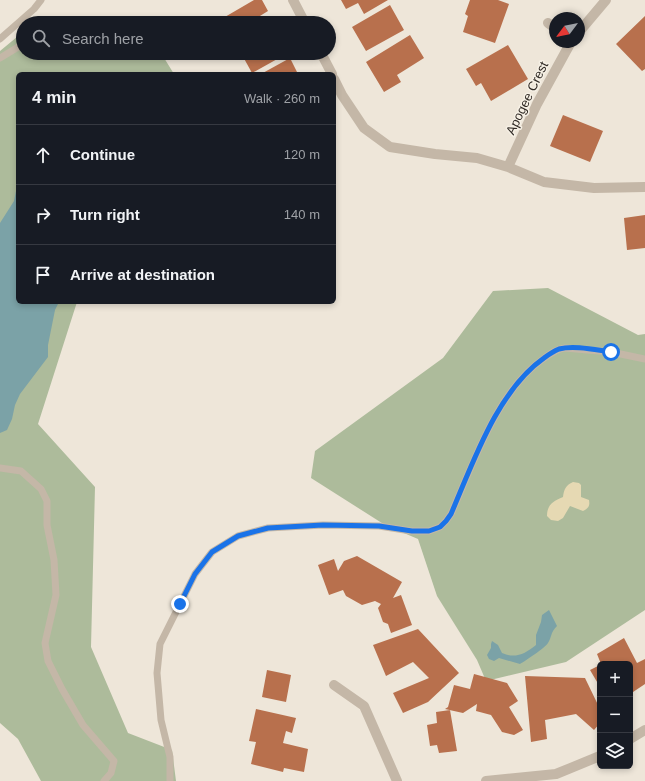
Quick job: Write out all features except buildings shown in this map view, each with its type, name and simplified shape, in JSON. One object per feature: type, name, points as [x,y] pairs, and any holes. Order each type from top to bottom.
[{"type":"street","points":[[293,0],[301,16]]},
{"type":"street","points":[[585,25],[606,0]]},
{"type":"street","name":"Apogee Crest","points":[[508,167],[537,104],[568,48]]},
{"type":"street","points":[[325,60],[331,72]]},
{"type":"street","points":[[336,83],[342,95],[364,128],[390,147],[435,154],[477,158],[508,167],[544,182],[594,188],[645,187]]},
{"type":"street","points":[[334,685],[364,706],[398,781]]},
{"type":"street","points":[[633,737],[645,730]]},
{"type":"street","points":[[486,781],[556,774],[597,757]]},
{"type":"lane","points":[[26,16],[41,0]]},
{"type":"lane","points":[[0,39],[16,25]]},
{"type":"lane","points":[[0,58],[16,48]]},
{"type":"lane","points":[[170,781],[170,757],[161,720],[157,673],[160,644],[195,574],[212,552],[238,536],[268,528],[323,525],[379,526],[412,531],[429,531],[440,527],[451,514],[487,432],[504,401],[521,378],[537,363],[558,349],[565,348],[611,352],[645,359]]},
{"type":"lane","points":[[0,468],[21,471],[41,489],[47,501],[47,525],[54,560],[56,595],[44,643],[48,661],[79,719],[114,761],[110,773],[104,781]]},
{"type":"green space","points":[[16,38],[16,60],[165,60],[173,72],[16,72],[16,304],[76,304],[38,424],[95,487],[91,647],[128,733],[172,750],[176,781],[41,781],[18,739],[0,723],[0,51]]},
{"type":"green space","points":[[548,288],[638,335],[645,334],[645,610],[566,662],[486,681],[477,660],[437,596],[418,539],[385,525],[311,478],[315,451],[443,358],[493,291]]},
{"type":"sand","points":[[573,482],[581,485],[581,497],[589,500],[589,507],[583,511],[570,506],[563,518],[558,521],[551,520],[547,516],[549,506],[556,500],[563,497],[566,488]]},
{"type":"water","points":[[16,191],[16,304],[58,304],[55,310],[48,345],[48,357],[20,394],[7,430],[0,433],[0,223],[14,201]]},
{"type":"water","points":[[549,610],[557,626],[548,643],[543,648],[520,664],[499,658],[494,661],[489,659],[487,655],[491,648],[492,641],[498,645],[502,653],[511,656],[520,655],[536,645],[536,635],[542,615]]},
{"type":"route","points":[[180,604],[195,574],[212,552],[238,536],[268,528],[323,525],[379,526],[412,531],[429,531],[440,527],[451,514],[487,432],[504,401],[521,378],[537,363],[558,349],[565,348],[611,352]]}]
